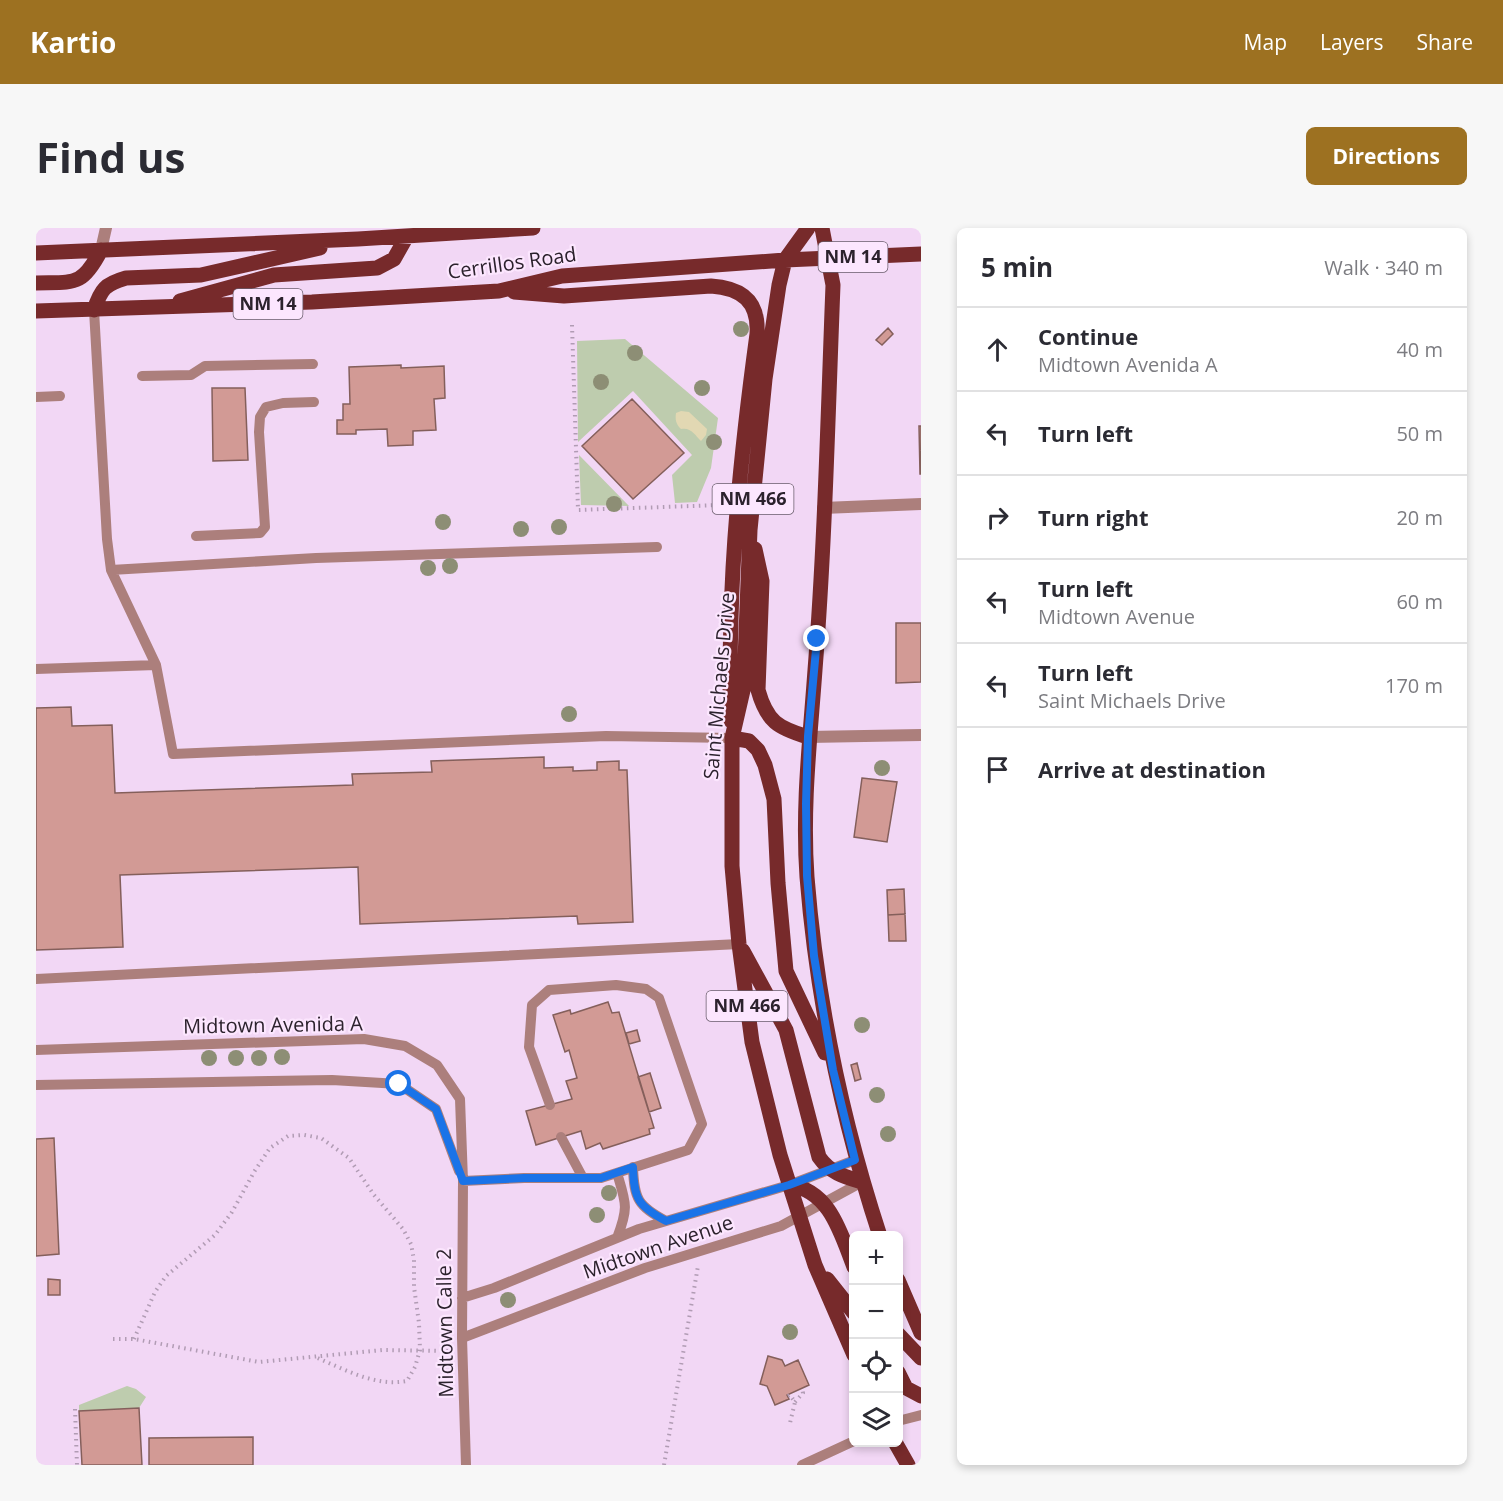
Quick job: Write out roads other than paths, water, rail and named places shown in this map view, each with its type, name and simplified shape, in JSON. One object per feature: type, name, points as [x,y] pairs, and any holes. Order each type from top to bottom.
[{"type":"main road","name":"Cerrillos Road","points":[[36,253],[358,239],[533,228]]},
{"type":"main road","name":"Saint Michaels Drive","points":[[808,228],[786,260],[779,285],[765,379],[750,530],[744,686],[732,738],[732,866],[739,944],[752,1042],[789,1185],[801,1216],[815,1265],[849,1343]]},
{"type":"main road","points":[[822,228],[833,285],[815,670],[808,736],[807,876],[814,956],[833,1070],[855,1160],[878,1231]]},
{"type":"main road","points":[[154,308],[274,275],[377,268],[394,259],[407,236]]},
{"type":"main road","points":[[94,310],[107,285],[126,278],[201,275],[358,239]]},
{"type":"main road","points":[[36,283],[73,281],[84,276],[91,270],[100,250]]},
{"type":"main road","name":"Cerrillos Road","points":[[36,311],[312,302],[499,291],[562,276],[786,260],[921,254]]},
{"type":"main road","points":[[499,291],[564,296],[711,286],[733,290],[752,305],[758,322],[746,409],[732,570],[729,691],[732,738],[749,741],[758,750],[765,765],[774,799],[778,883],[786,971],[833,1070]]},
{"type":"main road","points":[[750,530],[762,581],[758,690],[761,700],[774,721],[784,730],[808,736]]},
{"type":"main road","points":[[739,944],[786,1030],[819,1157],[829,1169],[862,1182]]},
{"type":"main road","points":[[789,1185],[801,1186],[824,1203],[839,1228],[849,1254]]},
{"type":"main road","points":[[815,1265],[849,1307]]},
{"type":"main road","points":[[900,1285],[921,1334]]},
{"type":"main road","points":[[903,1339],[921,1358]]},
{"type":"main road","points":[[903,1382],[906,1388],[921,1396]]},
{"type":"main road","points":[[897,1447],[908,1465]]},
{"type":"street","points":[[100,250],[106,228]]},
{"type":"street","points":[[823,508],[921,504]]},
{"type":"street","points":[[808,736],[921,735]]},
{"type":"lane","points":[[94,310],[107,539],[111,570],[156,665],[174,754],[598,736],[732,738]]},
{"type":"lane","points":[[142,376],[191,375],[205,366],[313,364]]},
{"type":"lane","points":[[36,397],[60,396]]},
{"type":"lane","points":[[196,536],[260,533],[265,527],[260,417],[266,407],[283,403],[314,402]]},
{"type":"lane","points":[[111,570],[316,558],[657,547]]},
{"type":"lane","points":[[36,669],[156,665]]},
{"type":"lane","points":[[36,979],[739,944]]},
{"type":"lane","points":[[36,1085],[332,1080],[399,1084],[436,1109],[463,1181],[601,1178],[688,1150],[702,1124],[659,998],[646,988],[616,985],[549,990],[532,1005],[529,1047],[550,1105]]},
{"type":"lane","name":"Midtown Avenida A","points":[[36,1050],[364,1039],[405,1046],[437,1065],[460,1099],[463,1181]]},
{"type":"lane","points":[[561,1137],[583,1178]]},
{"type":"lane","name":"Midtown Avenue","points":[[462,1298],[494,1288],[617,1238],[666,1221],[789,1185],[855,1160]]},
{"type":"lane","points":[[633,1167],[634,1190],[646,1210],[666,1221]]},
{"type":"lane","points":[[616,1173],[626,1203],[625,1217],[617,1238]]},
{"type":"lane","name":"Midtown Calle 2","points":[[463,1181],[462,1352],[466,1465]]},
{"type":"lane","name":"Midtown Avenue","points":[[462,1338],[645,1268],[781,1226],[862,1182]]},
{"type":"lane","points":[[903,1420],[921,1415]]},
{"type":"lane","points":[[802,1465],[849,1443]]}]
